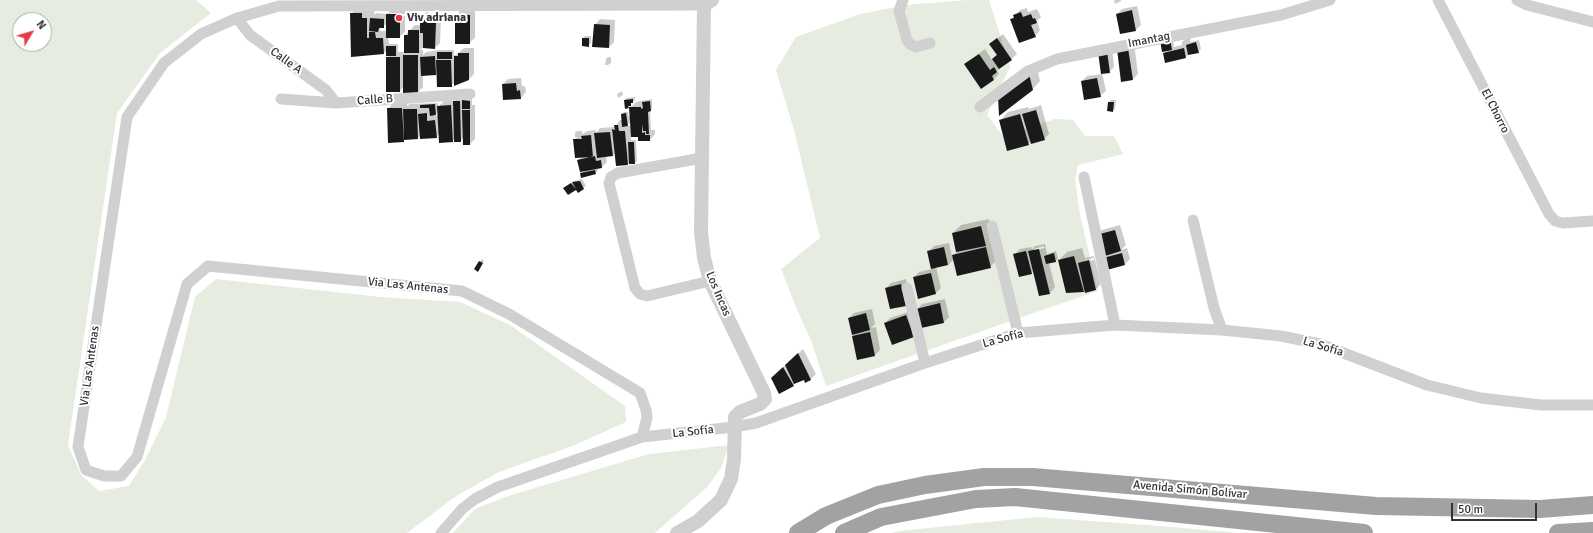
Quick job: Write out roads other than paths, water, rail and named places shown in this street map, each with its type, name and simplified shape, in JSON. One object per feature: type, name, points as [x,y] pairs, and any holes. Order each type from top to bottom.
[{"type":"highway","name":"Avenida Simón Bolívar","points":[[798,533],[826,516],[878,495],[925,485],[984,477],[1033,477],[1376,506],[1540,509],[1593,505]]},
{"type":"highway","name":"Avenida Simón Bolívar","points":[[844,533],[881,517],[976,499],[1015,497],[1364,533]]},
{"type":"highway","points":[[1558,533],[1593,531]]},
{"type":"street","points":[[903,0],[899,11],[907,40],[910,44],[916,46],[930,43]]},
{"type":"street","name":"Imantag","points":[[980,107],[1028,71],[1057,58],[1281,15],[1330,0]]},
{"type":"street","name":"El Chorro","points":[[1438,0],[1549,214],[1555,221],[1563,223],[1593,221]]},
{"type":"street","points":[[1517,0],[1527,5],[1593,22]]},
{"type":"street","name":"Via Las Antenas","points":[[642,437],[647,418],[640,393],[508,314],[462,291],[208,266],[187,284],[137,457],[121,476],[104,476],[86,470],[78,447],[127,117],[164,63],[201,34],[237,18],[279,6],[708,2]]},
{"type":"street","name":"Los Incas","points":[[677,533],[698,521],[720,500],[731,479],[734,459],[735,417],[740,412],[760,404],[765,399],[764,393],[710,281],[704,258],[702,232],[702,158],[708,2]]},
{"type":"street","name":"Calle A","points":[[237,18],[250,34],[326,90],[336,103]]},
{"type":"street","name":"Calle B","points":[[281,99],[336,103],[470,94]]},
{"type":"street","points":[[702,158],[618,173],[611,177],[609,183],[635,288],[640,294],[647,296],[710,281]]},
{"type":"street","points":[[1084,177],[1115,325]]},
{"type":"street","points":[[1193,220],[1214,308],[1222,330]]},
{"type":"street","points":[[992,226],[1018,333]]},
{"type":"street","points":[[907,288],[925,363]]},
{"type":"street","name":"La Sofía","points":[[441,533],[462,509],[486,492],[642,437],[734,427],[756,423],[925,363],[1018,333],[1115,325],[1222,330],[1281,336],[1320,344],[1427,385],[1481,398],[1541,404],[1593,405]]},
{"type":"place","name":"Viv adriana","points":[[399,18]]}]
